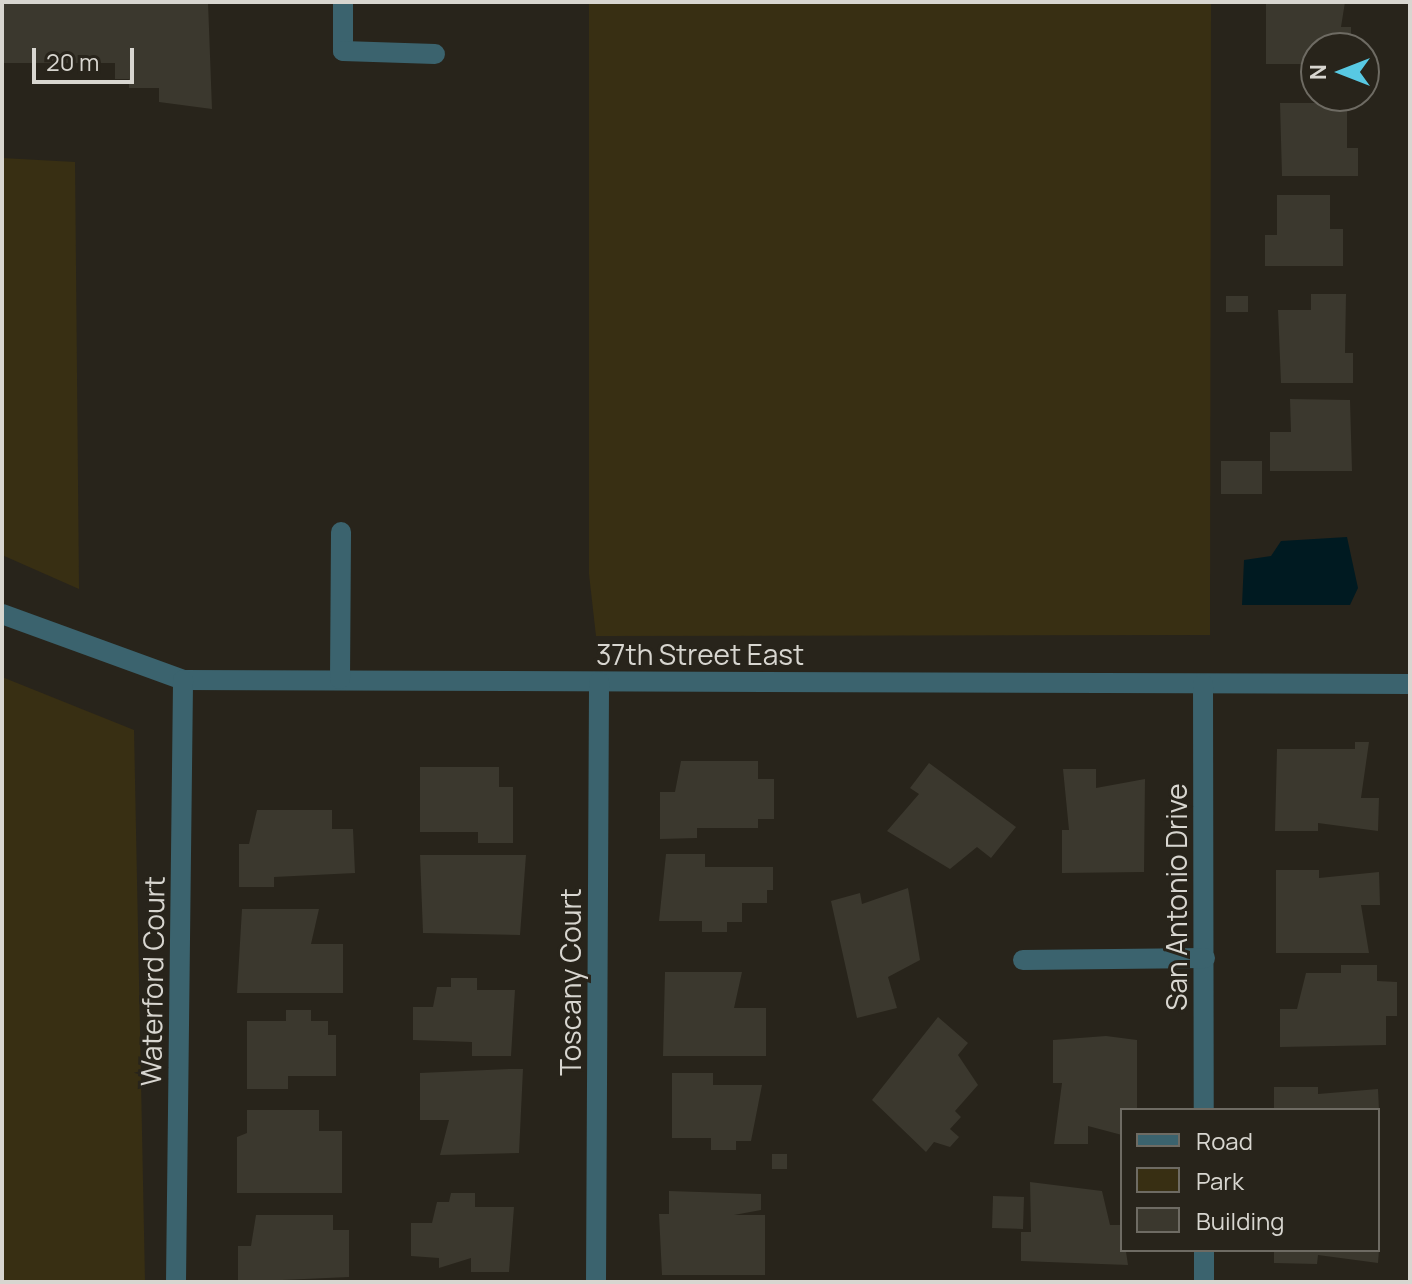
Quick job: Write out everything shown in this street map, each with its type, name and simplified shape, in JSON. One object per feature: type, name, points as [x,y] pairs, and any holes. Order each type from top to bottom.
[{"type":"street","points":[[343,2],[343,51],[435,54]]},
{"type":"street","points":[[340,679],[341,532]]},
{"type":"street","name":"37th Street East","points":[[2,614],[183,680],[1410,684]]},
{"type":"street","name":"Waterford Court","points":[[176,1282],[183,680]]},
{"type":"street","name":"Toscany Court","points":[[596,1282],[599,682]]},
{"type":"street","name":"San Antonio Drive","points":[[1203,684],[1204,1108]]},
{"type":"street","points":[[1023,960],[1205,958]]},
{"type":"street","points":[[1204,1252],[1204,1282]]},
{"type":"green space","points":[[589,2],[1211,2],[1210,635],[596,636],[589,574]]},
{"type":"green space","points":[[2,158],[75,162],[79,589],[2,555]]},
{"type":"green space","points":[[2,677],[134,730],[145,1282],[2,1282]]},
{"type":"water","points":[[1347,537],[1358,588],[1350,605],[1242,605],[1244,560],[1271,556],[1281,541]]},
{"type":"building","points":[[2,2],[208,2],[212,109],[159,102],[159,88],[129,88],[129,79],[115,79],[115,63],[2,63]]},
{"type":"building","points":[[1266,2],[1345,2],[1341,27],[1351,27],[1351,32],[1300,32],[1300,64],[1266,64]]},
{"type":"building","points":[[1280,103],[1300,103],[1300,112],[1347,112],[1347,148],[1358,148],[1358,176],[1282,176]]},
{"type":"building","points":[[1277,195],[1330,195],[1330,229],[1343,229],[1343,266],[1265,266],[1265,235],[1277,235]]},
{"type":"building","points":[[1311,294],[1346,294],[1345,353],[1353,353],[1353,383],[1281,383],[1278,310],[1311,310]]},
{"type":"building","points":[[1226,296],[1248,296],[1248,312],[1226,312]]},
{"type":"building","points":[[1290,399],[1350,400],[1352,471],[1270,471],[1270,432],[1291,432]]},
{"type":"building","points":[[1221,461],[1262,461],[1262,494],[1221,494]]},
{"type":"building","points":[[1355,742],[1369,742],[1361,798],[1379,798],[1378,831],[1318,823],[1318,831],[1275,831],[1277,749],[1355,749]]},
{"type":"building","points":[[681,761],[758,761],[758,779],[774,779],[774,819],[758,819],[758,828],[697,828],[697,838],[660,839],[660,792],[675,792]]},
{"type":"building","points":[[929,763],[1016,827],[991,858],[977,847],[950,869],[887,831],[919,794],[910,788]]},
{"type":"building","points":[[420,767],[499,767],[499,787],[513,787],[513,843],[478,843],[478,832],[420,832]]},
{"type":"building","points":[[1063,769],[1096,769],[1096,788],[1145,779],[1144,872],[1062,873],[1062,830],[1069,830]]},
{"type":"building","points":[[257,810],[332,810],[332,829],[353,829],[355,873],[274,877],[274,887],[239,887],[239,844],[249,844]]},
{"type":"building","points":[[666,854],[705,854],[705,867],[773,867],[773,890],[767,890],[767,903],[742,903],[742,922],[727,922],[727,932],[702,932],[702,921],[659,921]]},
{"type":"building","points":[[420,855],[526,855],[520,935],[423,933]]},
{"type":"building","points":[[1276,870],[1319,870],[1319,878],[1379,872],[1380,905],[1361,905],[1369,953],[1276,953]]},
{"type":"building","points":[[908,888],[920,960],[888,977],[897,1008],[857,1018],[831,901],[860,893],[862,904]]},
{"type":"building","points":[[242,909],[319,909],[311,944],[343,944],[343,993],[237,993]]},
{"type":"building","points":[[1341,965],[1377,965],[1377,981],[1397,982],[1397,1016],[1386,1016],[1386,1045],[1280,1047],[1280,1009],[1297,1009],[1306,973],[1341,973]]},
{"type":"building","points":[[665,972],[742,972],[734,1008],[766,1008],[766,1056],[663,1056]]},
{"type":"building","points":[[451,978],[477,978],[477,990],[515,990],[511,1056],[472,1056],[472,1042],[413,1040],[413,1007],[433,1007],[437,987],[451,987]]},
{"type":"building","points":[[286,1010],[311,1010],[311,1021],[328,1021],[328,1035],[336,1035],[336,1076],[288,1076],[288,1089],[247,1089],[247,1021],[286,1021]]},
{"type":"building","points":[[938,1017],[968,1043],[958,1055],[978,1085],[955,1111],[961,1117],[950,1129],[959,1137],[950,1147],[934,1142],[926,1152],[872,1100]]},
{"type":"building","points":[[1106,1036],[1137,1040],[1137,1108],[1120,1108],[1120,1134],[1088,1126],[1088,1144],[1054,1144],[1062,1083],[1053,1083],[1053,1040]]},
{"type":"building","points":[[523,1069],[519,1153],[440,1155],[449,1120],[420,1120],[420,1073]]},
{"type":"building","points":[[672,1073],[713,1073],[713,1085],[762,1085],[751,1141],[736,1141],[736,1150],[711,1150],[711,1138],[672,1138]]},
{"type":"building","points":[[1274,1087],[1318,1087],[1318,1094],[1378,1089],[1379,1108],[1274,1108]]},
{"type":"building","points":[[247,1110],[319,1110],[319,1131],[342,1131],[342,1193],[237,1193],[237,1137],[247,1133]]},
{"type":"building","points":[[772,1154],[787,1154],[787,1169],[772,1169]]},
{"type":"building","points":[[1030,1182],[1102,1191],[1110,1225],[1120,1225],[1120,1252],[1126,1252],[1128,1265],[1021,1261],[1021,1232],[1031,1232]]},
{"type":"building","points":[[669,1191],[761,1194],[761,1210],[734,1215],[765,1215],[765,1275],[662,1275],[659,1214],[669,1214]]},
{"type":"building","points":[[451,1193],[475,1193],[475,1207],[514,1207],[509,1272],[471,1272],[471,1258],[439,1268],[439,1258],[411,1256],[411,1223],[432,1223],[437,1202],[449,1202]]},
{"type":"building","points":[[993,1196],[1024,1197],[1023,1229],[992,1228]]},
{"type":"building","points":[[256,1215],[333,1215],[333,1230],[349,1230],[349,1277],[238,1282],[238,1246],[251,1246]]},
{"type":"building","points":[[1274,1252],[1379,1252],[1378,1263],[1318,1255],[1317,1264],[1274,1263]]}]
